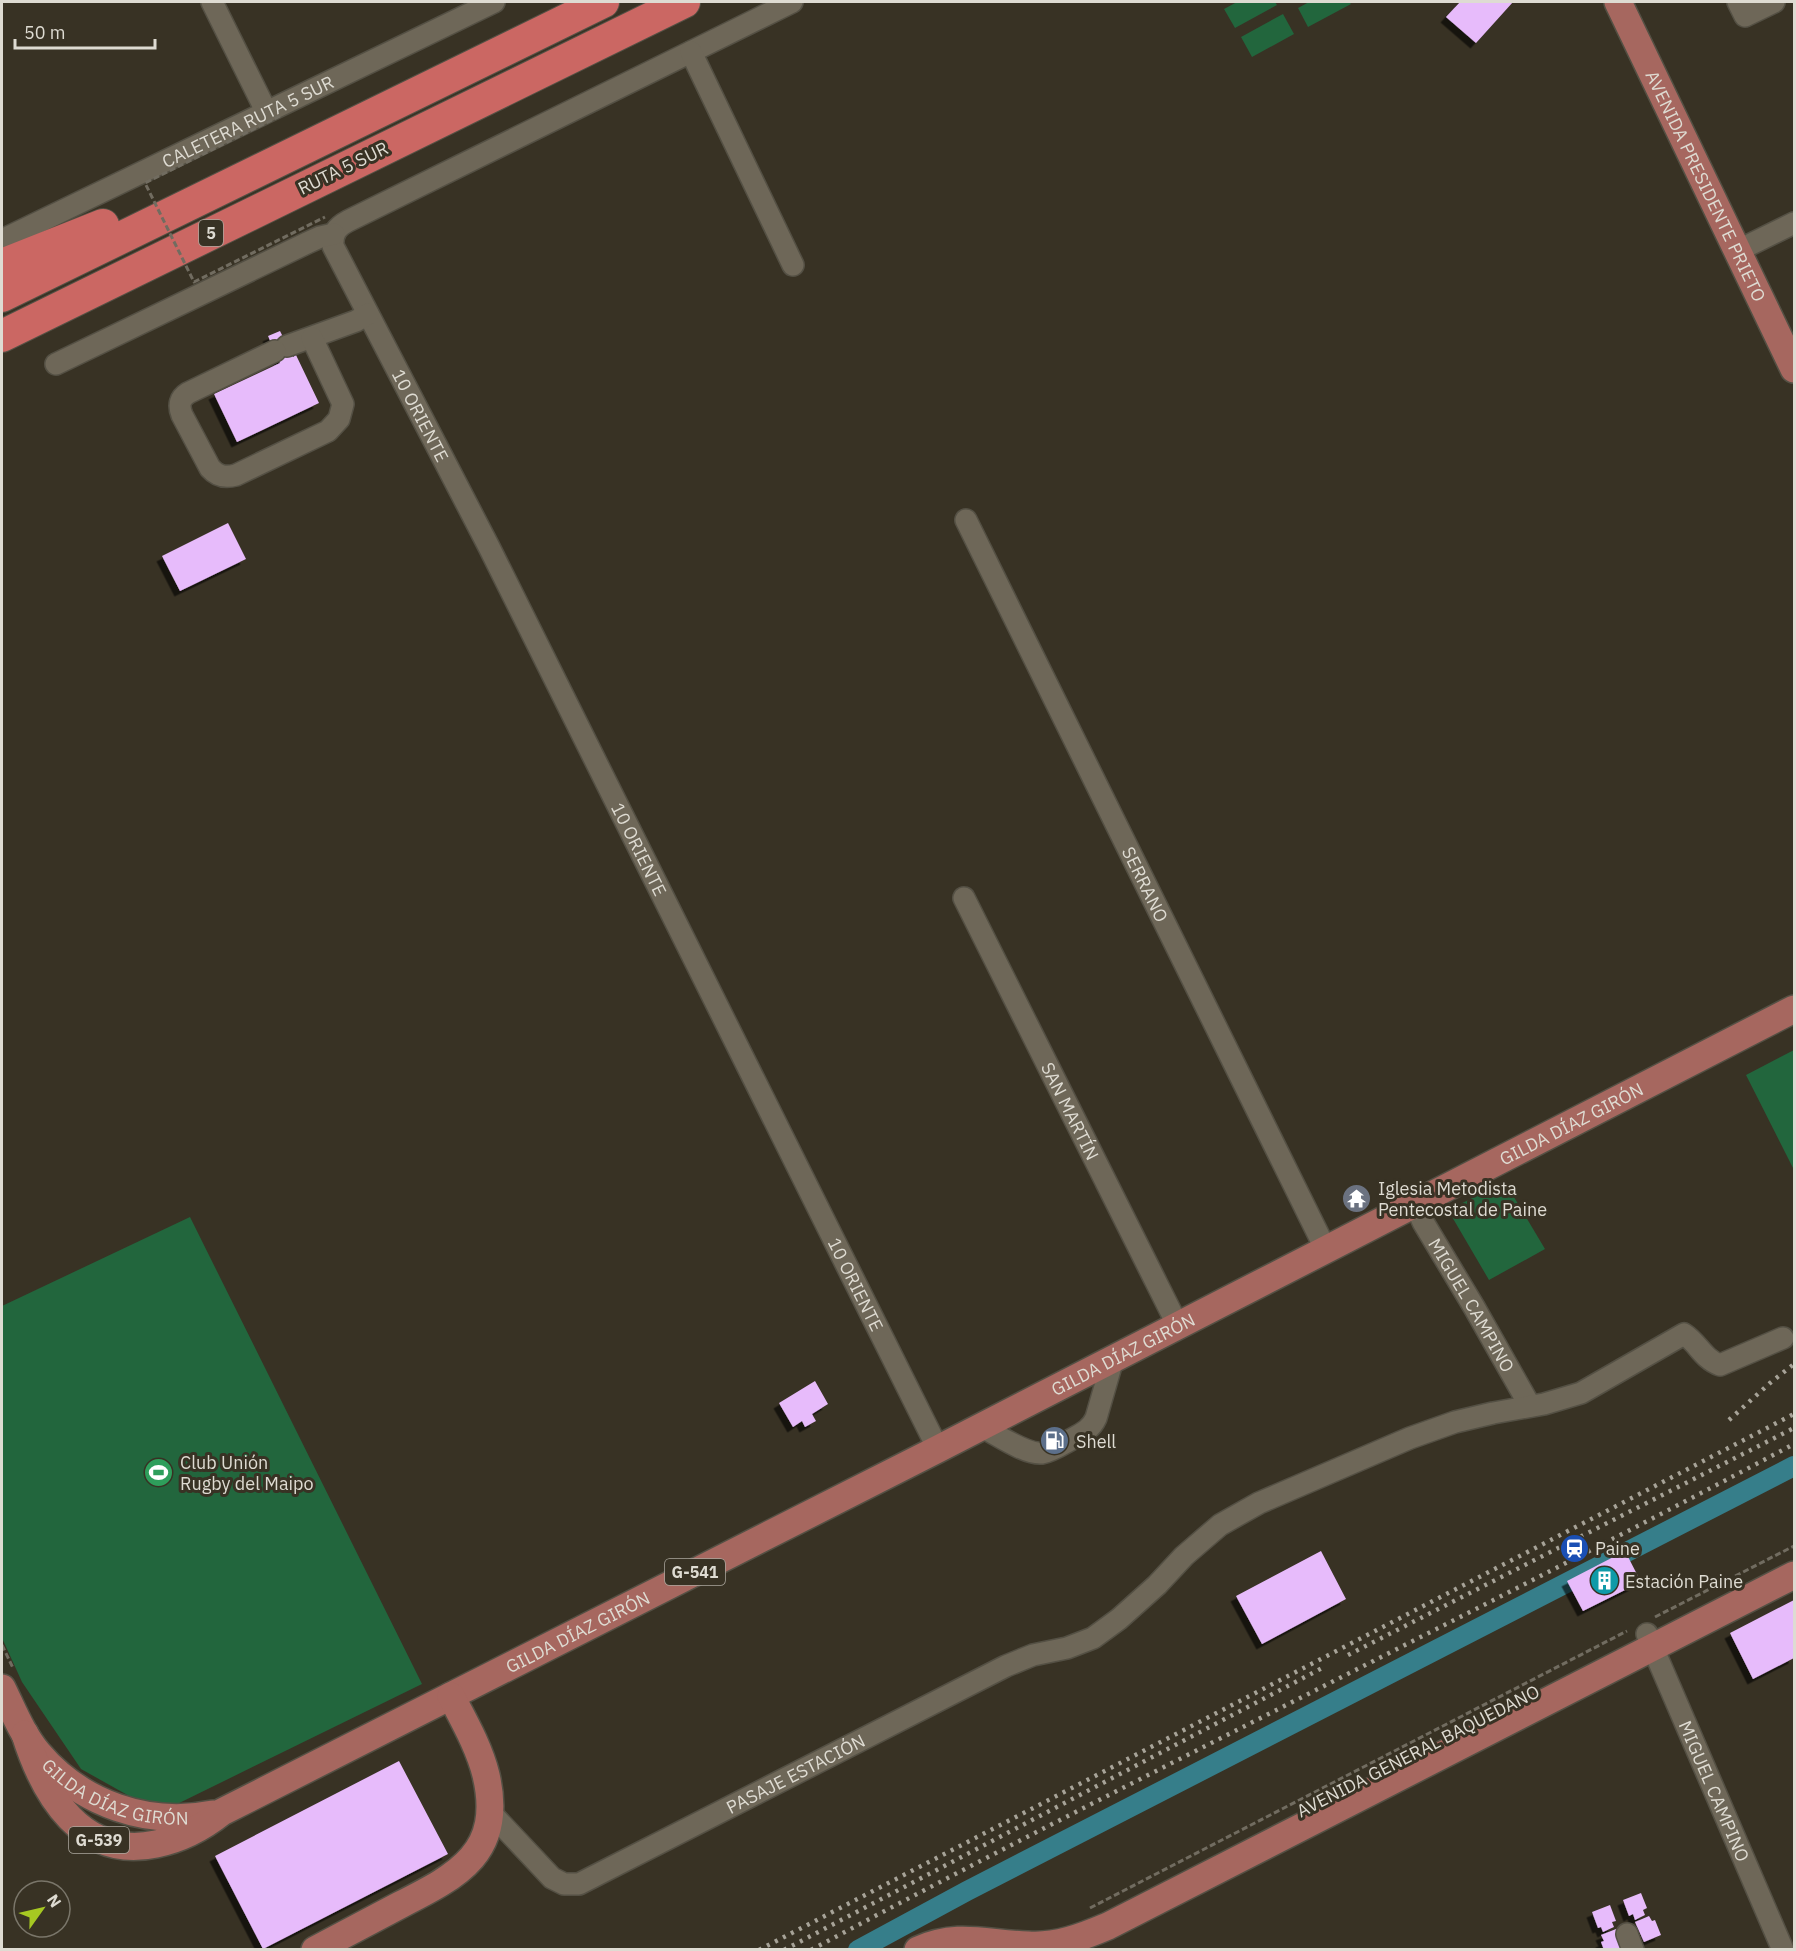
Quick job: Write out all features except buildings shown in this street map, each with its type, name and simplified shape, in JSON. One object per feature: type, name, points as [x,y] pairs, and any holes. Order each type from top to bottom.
[{"type":"highway","name":"RUTA 5 SUR","points":[[2,296],[603,2]]},
{"type":"highway","name":"RUTA 5 SUR","points":[[2,336],[684,2]]},
{"type":"highway","points":[[2,265],[292,153]]},
{"type":"main road","name":"AVENIDA PRESIDENTE PRIETO","points":[[1618,2],[1794,369]]},
{"type":"main road","name":"GILDA DÍAZ GIRÓN","points":[[9,1681],[37,1768],[55,1800],[84,1831],[106,1843],[118,1846],[134,1847],[166,1842],[196,1830],[222,1812],[982,1427],[1794,1009]]},
{"type":"main road","name":"AVENIDA GENERAL BAQUEDANO","points":[[1042,1945],[1646,1632],[1794,1558]]},
{"type":"main road","name":"AVENIDA GENERAL BAQUEDANO","points":[[918,1950],[933,1944],[961,1939],[1042,1945],[1060,1943],[1090,1934],[1133,1915],[1646,1632],[1794,1575]]},
{"type":"main road","points":[[315,1950],[452,1878],[477,1851],[490,1812],[489,1793],[483,1765],[472,1737],[451,1696]]},
{"type":"main road","name":"GILDA DÍAZ GIRÓN","points":[[25,1734],[53,1768],[88,1794],[108,1804],[128,1811],[165,1818],[194,1817],[222,1812]]},
{"type":"street","points":[[212,2],[273,114]]},
{"type":"street","name":"CALETERA RUTA 5 SUR","points":[[2,240],[273,114],[494,2]]},
{"type":"street","points":[[56,364],[307,243],[331,234],[348,221],[792,2]]},
{"type":"street","points":[[1738,2],[1745,16],[1774,2]]},
{"type":"street","points":[[692,52],[793,265]]},
{"type":"street","points":[[1740,257],[1794,223]]},
{"type":"street","name":"10 ORIENTE","points":[[331,234],[368,314],[489,547],[938,1449]]},
{"type":"street","points":[[1740,257],[1794,237]]},
{"type":"street","points":[[312,338],[343,404],[339,419],[328,430],[236,475],[230,477],[217,474],[210,468],[182,415],[180,409],[182,398],[188,393],[281,349],[368,314]]},
{"type":"street","name":"SERRANO","points":[[966,520],[1326,1250]]},
{"type":"street","name":"SAN MARTÍN","points":[[964,898],[1178,1326]]},
{"type":"street","name":"MIGUEL CAMPINO","points":[[1415,1204],[1423,1222],[1530,1406]]},
{"type":"street","name":"PASAJE ESTACIÓN","points":[[490,1812],[552,1878],[564,1884],[579,1884],[1006,1666],[1033,1655],[1079,1645],[1093,1638],[1119,1619],[1157,1585],[1184,1556],[1220,1526],[1259,1503],[1421,1434],[1455,1422],[1544,1404],[1581,1393],[1684,1334],[1707,1359],[1720,1365],[1783,1338]]},
{"type":"street","points":[[982,1427],[1032,1452],[1044,1453],[1084,1433],[1094,1422],[1113,1359]]},
{"type":"street","name":"MIGUEL CAMPINO","points":[[1646,1632],[1783,1950]]},
{"type":"street","points":[[1788,1950],[1794,1947]]},
{"type":"path","points":[[273,114],[145,183],[195,282],[331,234]]},
{"type":"path","points":[[1095,1917],[1090,1907],[1646,1632],[1794,1546]]},
{"type":"path","points":[[2,1645],[9,1681]]},
{"type":"green space","points":[[1237,2],[1275,2],[1277,5],[1235,28],[1224,9]]},
{"type":"green space","points":[[1309,2],[1349,2],[1351,4],[1308,27],[1298,8]]},
{"type":"green space","points":[[1283,14],[1294,34],[1252,57],[1241,37]]},
{"type":"green space","points":[[1794,1050],[1794,1170],[1746,1075]]},
{"type":"green space","points":[[1505,1182],[1545,1249],[1489,1280],[1448,1210]]},
{"type":"green space","name":"Club Unión Rugby del Maipo","points":[[190,1217],[422,1684],[169,1808],[131,1797],[81,1769],[22,1682],[2,1638],[2,1306]]},
{"type":"waterway","points":[[858,1950],[967,1891],[1794,1466]]},
{"type":"railway","points":[[1729,1420],[1794,1364]]},
{"type":"railway","points":[[759,1950],[1794,1414]]},
{"type":"railway","points":[[1348,1655],[1794,1428]]},
{"type":"railway","points":[[811,1950],[1794,1444]]},
{"type":"railway","points":[[784,1950],[1326,1666]]},
{"type":"place","name":"Iglesia Metodista Pentecostal de Paine","points":[[1357,1198]]},
{"type":"place","name":"Shell","points":[[1055,1441]]},
{"type":"place","name":"Club Unión Rugby del Maipo","points":[[159,1472]]},
{"type":"place","name":"Paine","points":[[1574,1548]]},
{"type":"place","name":"Estación Paine","points":[[1604,1581]]}]
